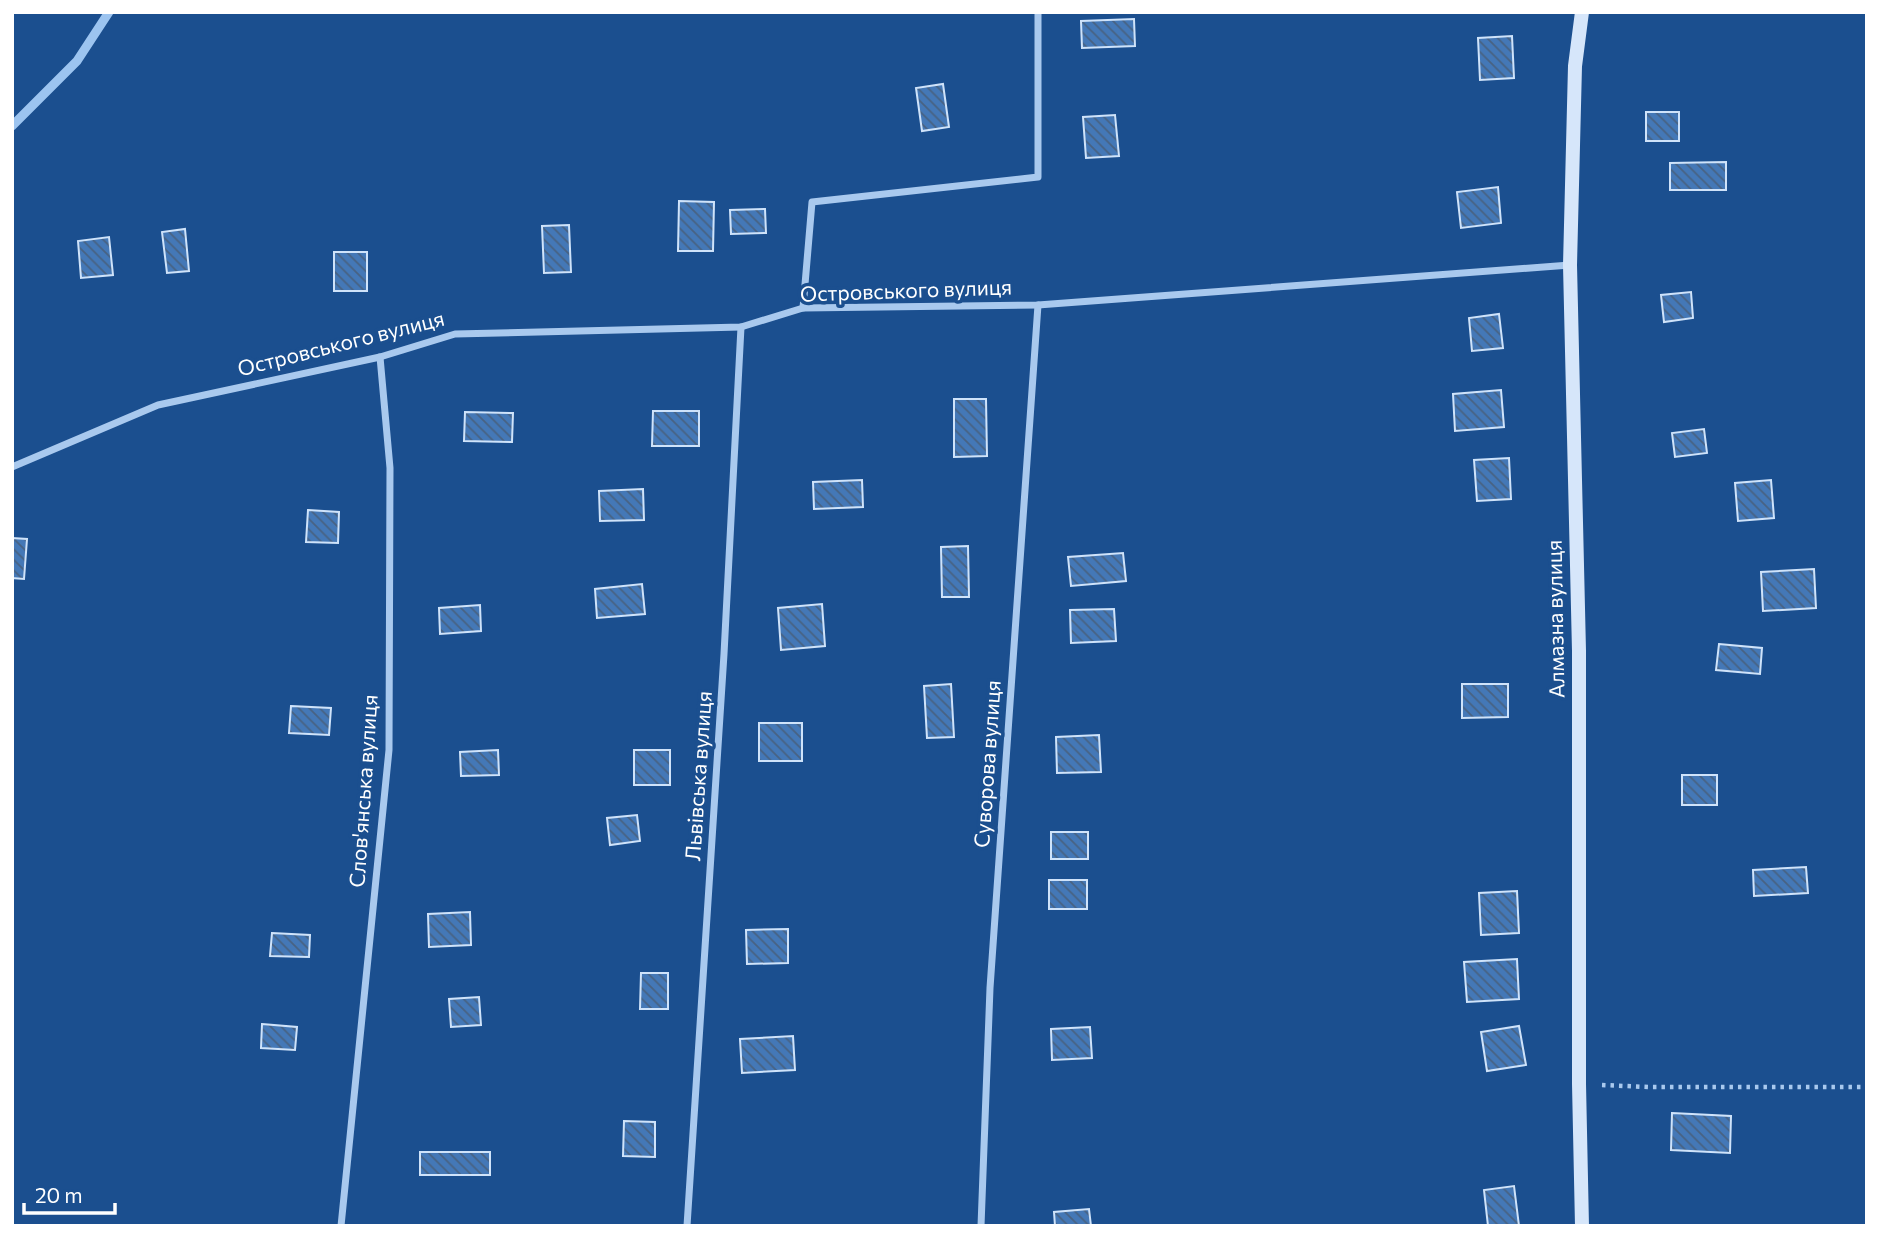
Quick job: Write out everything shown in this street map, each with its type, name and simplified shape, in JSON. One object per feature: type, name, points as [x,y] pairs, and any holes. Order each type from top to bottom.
[{"type":"main road","name":"Алмазна вулиця","points":[[1581,12],[1575,66],[1570,265],[1578,650],[1582,1226]]},
{"type":"street","points":[[803,308],[812,202],[1038,177],[1038,12]]},
{"type":"street","name":"Островського вулиця","points":[[12,467],[158,405],[380,357],[455,334],[741,327],[803,308],[1038,305],[1570,265]]},
{"type":"street","name":"Суворова вулиця","points":[[981,1226],[990,988],[1038,305]]},
{"type":"street","name":"Львівська вулиця","points":[[687,1226],[724,654],[741,327]]},
{"type":"street","name":"Слов'янська вулиця","points":[[341,1226],[389,750],[390,468],[380,357]]},
{"type":"path","points":[[1579,1084],[1648,1087],[1867,1087]]},
{"type":"building","points":[[1134,19],[1135,46],[1082,48],[1081,21]]},
{"type":"building","points":[[1512,36],[1514,78],[1480,80],[1478,38]]},
{"type":"building","points":[[943,84],[949,127],[922,131],[916,88]]},
{"type":"building","points":[[1646,112],[1679,112],[1679,141],[1646,141]]},
{"type":"building","points":[[1115,115],[1119,156],[1086,158],[1083,117]]},
{"type":"building","points":[[1726,162],[1726,190],[1670,190],[1670,163]]},
{"type":"building","points":[[1498,187],[1501,223],[1461,228],[1457,192]]},
{"type":"building","points":[[679,201],[714,202],[713,251],[678,251]]},
{"type":"building","points":[[765,209],[766,233],[731,234],[730,210]]},
{"type":"building","points":[[569,225],[571,272],[544,273],[542,226]]},
{"type":"building","points":[[185,229],[189,271],[167,273],[162,232]]},
{"type":"building","points":[[109,237],[113,275],[81,278],[78,241]]},
{"type":"building","points":[[334,252],[367,252],[367,291],[334,291]]},
{"type":"building","points":[[1691,292],[1693,318],[1664,322],[1661,295]]},
{"type":"building","points":[[1499,314],[1503,348],[1472,351],[1469,318]]},
{"type":"building","points":[[1501,390],[1504,427],[1455,431],[1453,394]]},
{"type":"building","points":[[954,399],[986,399],[987,456],[954,457]]},
{"type":"building","points":[[653,411],[699,411],[699,446],[652,446]]},
{"type":"building","points":[[465,412],[513,413],[512,442],[464,441]]},
{"type":"building","points":[[1704,429],[1707,453],[1675,457],[1672,433]]},
{"type":"building","points":[[1509,458],[1511,499],[1477,501],[1474,460]]},
{"type":"building","points":[[862,480],[863,507],[814,509],[813,482]]},
{"type":"building","points":[[1771,480],[1774,518],[1738,521],[1735,483]]},
{"type":"building","points":[[643,489],[644,520],[600,521],[599,491]]},
{"type":"building","points":[[308,510],[339,512],[338,543],[306,542]]},
{"type":"building","points":[[12,538],[27,539],[24,579],[12,578]]},
{"type":"building","points":[[968,546],[969,597],[942,597],[941,547]]},
{"type":"building","points":[[1123,553],[1126,581],[1071,586],[1068,557]]},
{"type":"building","points":[[1814,569],[1816,608],[1763,611],[1761,572]]},
{"type":"building","points":[[642,584],[645,614],[597,618],[595,589]]},
{"type":"building","points":[[822,604],[825,646],[781,650],[778,608]]},
{"type":"building","points":[[480,605],[481,631],[440,634],[439,608]]},
{"type":"building","points":[[1114,609],[1116,641],[1071,643],[1070,610]]},
{"type":"building","points":[[1719,644],[1762,648],[1760,674],[1716,670]]},
{"type":"building","points":[[951,684],[954,737],[927,738],[924,686]]},
{"type":"building","points":[[1462,684],[1508,684],[1508,717],[1462,718]]},
{"type":"building","points":[[291,706],[331,708],[329,735],[289,733]]},
{"type":"building","points":[[759,723],[802,723],[802,761],[759,761]]},
{"type":"building","points":[[1099,735],[1101,772],[1057,773],[1056,737]]},
{"type":"building","points":[[498,750],[499,775],[461,776],[460,752]]},
{"type":"building","points":[[634,750],[670,750],[670,785],[634,785]]},
{"type":"building","points":[[1682,775],[1717,775],[1717,805],[1682,805]]},
{"type":"building","points":[[637,815],[640,841],[610,845],[607,818]]},
{"type":"building","points":[[1051,832],[1088,832],[1088,859],[1051,859]]},
{"type":"building","points":[[1806,867],[1808,893],[1754,896],[1753,870]]},
{"type":"building","points":[[1049,880],[1087,880],[1087,909],[1049,909]]},
{"type":"building","points":[[1517,891],[1519,933],[1481,935],[1479,893]]},
{"type":"building","points":[[470,912],[471,945],[429,947],[428,914]]},
{"type":"building","points":[[788,929],[788,963],[747,964],[746,930]]},
{"type":"building","points":[[272,933],[310,935],[309,957],[270,956]]},
{"type":"building","points":[[1517,959],[1519,999],[1467,1002],[1464,962]]},
{"type":"building","points":[[641,973],[668,973],[668,1009],[640,1009]]},
{"type":"building","points":[[479,997],[481,1025],[451,1027],[449,999]]},
{"type":"building","points":[[262,1024],[297,1027],[295,1050],[261,1048]]},
{"type":"building","points":[[1519,1026],[1526,1065],[1487,1071],[1481,1032]]},
{"type":"building","points":[[1090,1027],[1092,1058],[1052,1060],[1051,1029]]},
{"type":"building","points":[[793,1036],[795,1070],[742,1073],[740,1039]]},
{"type":"building","points":[[1672,1113],[1731,1116],[1730,1153],[1671,1150]]},
{"type":"building","points":[[624,1121],[655,1122],[655,1157],[623,1156]]},
{"type":"building","points":[[420,1152],[490,1152],[490,1175],[420,1175]]},
{"type":"building","points":[[1514,1186],[1519,1226],[1488,1226],[1484,1190]]},
{"type":"building","points":[[1089,1209],[1091,1226],[1055,1226],[1054,1212]]},
{"type":"waterway","points":[[12,126],[77,61],[109,12]]}]
